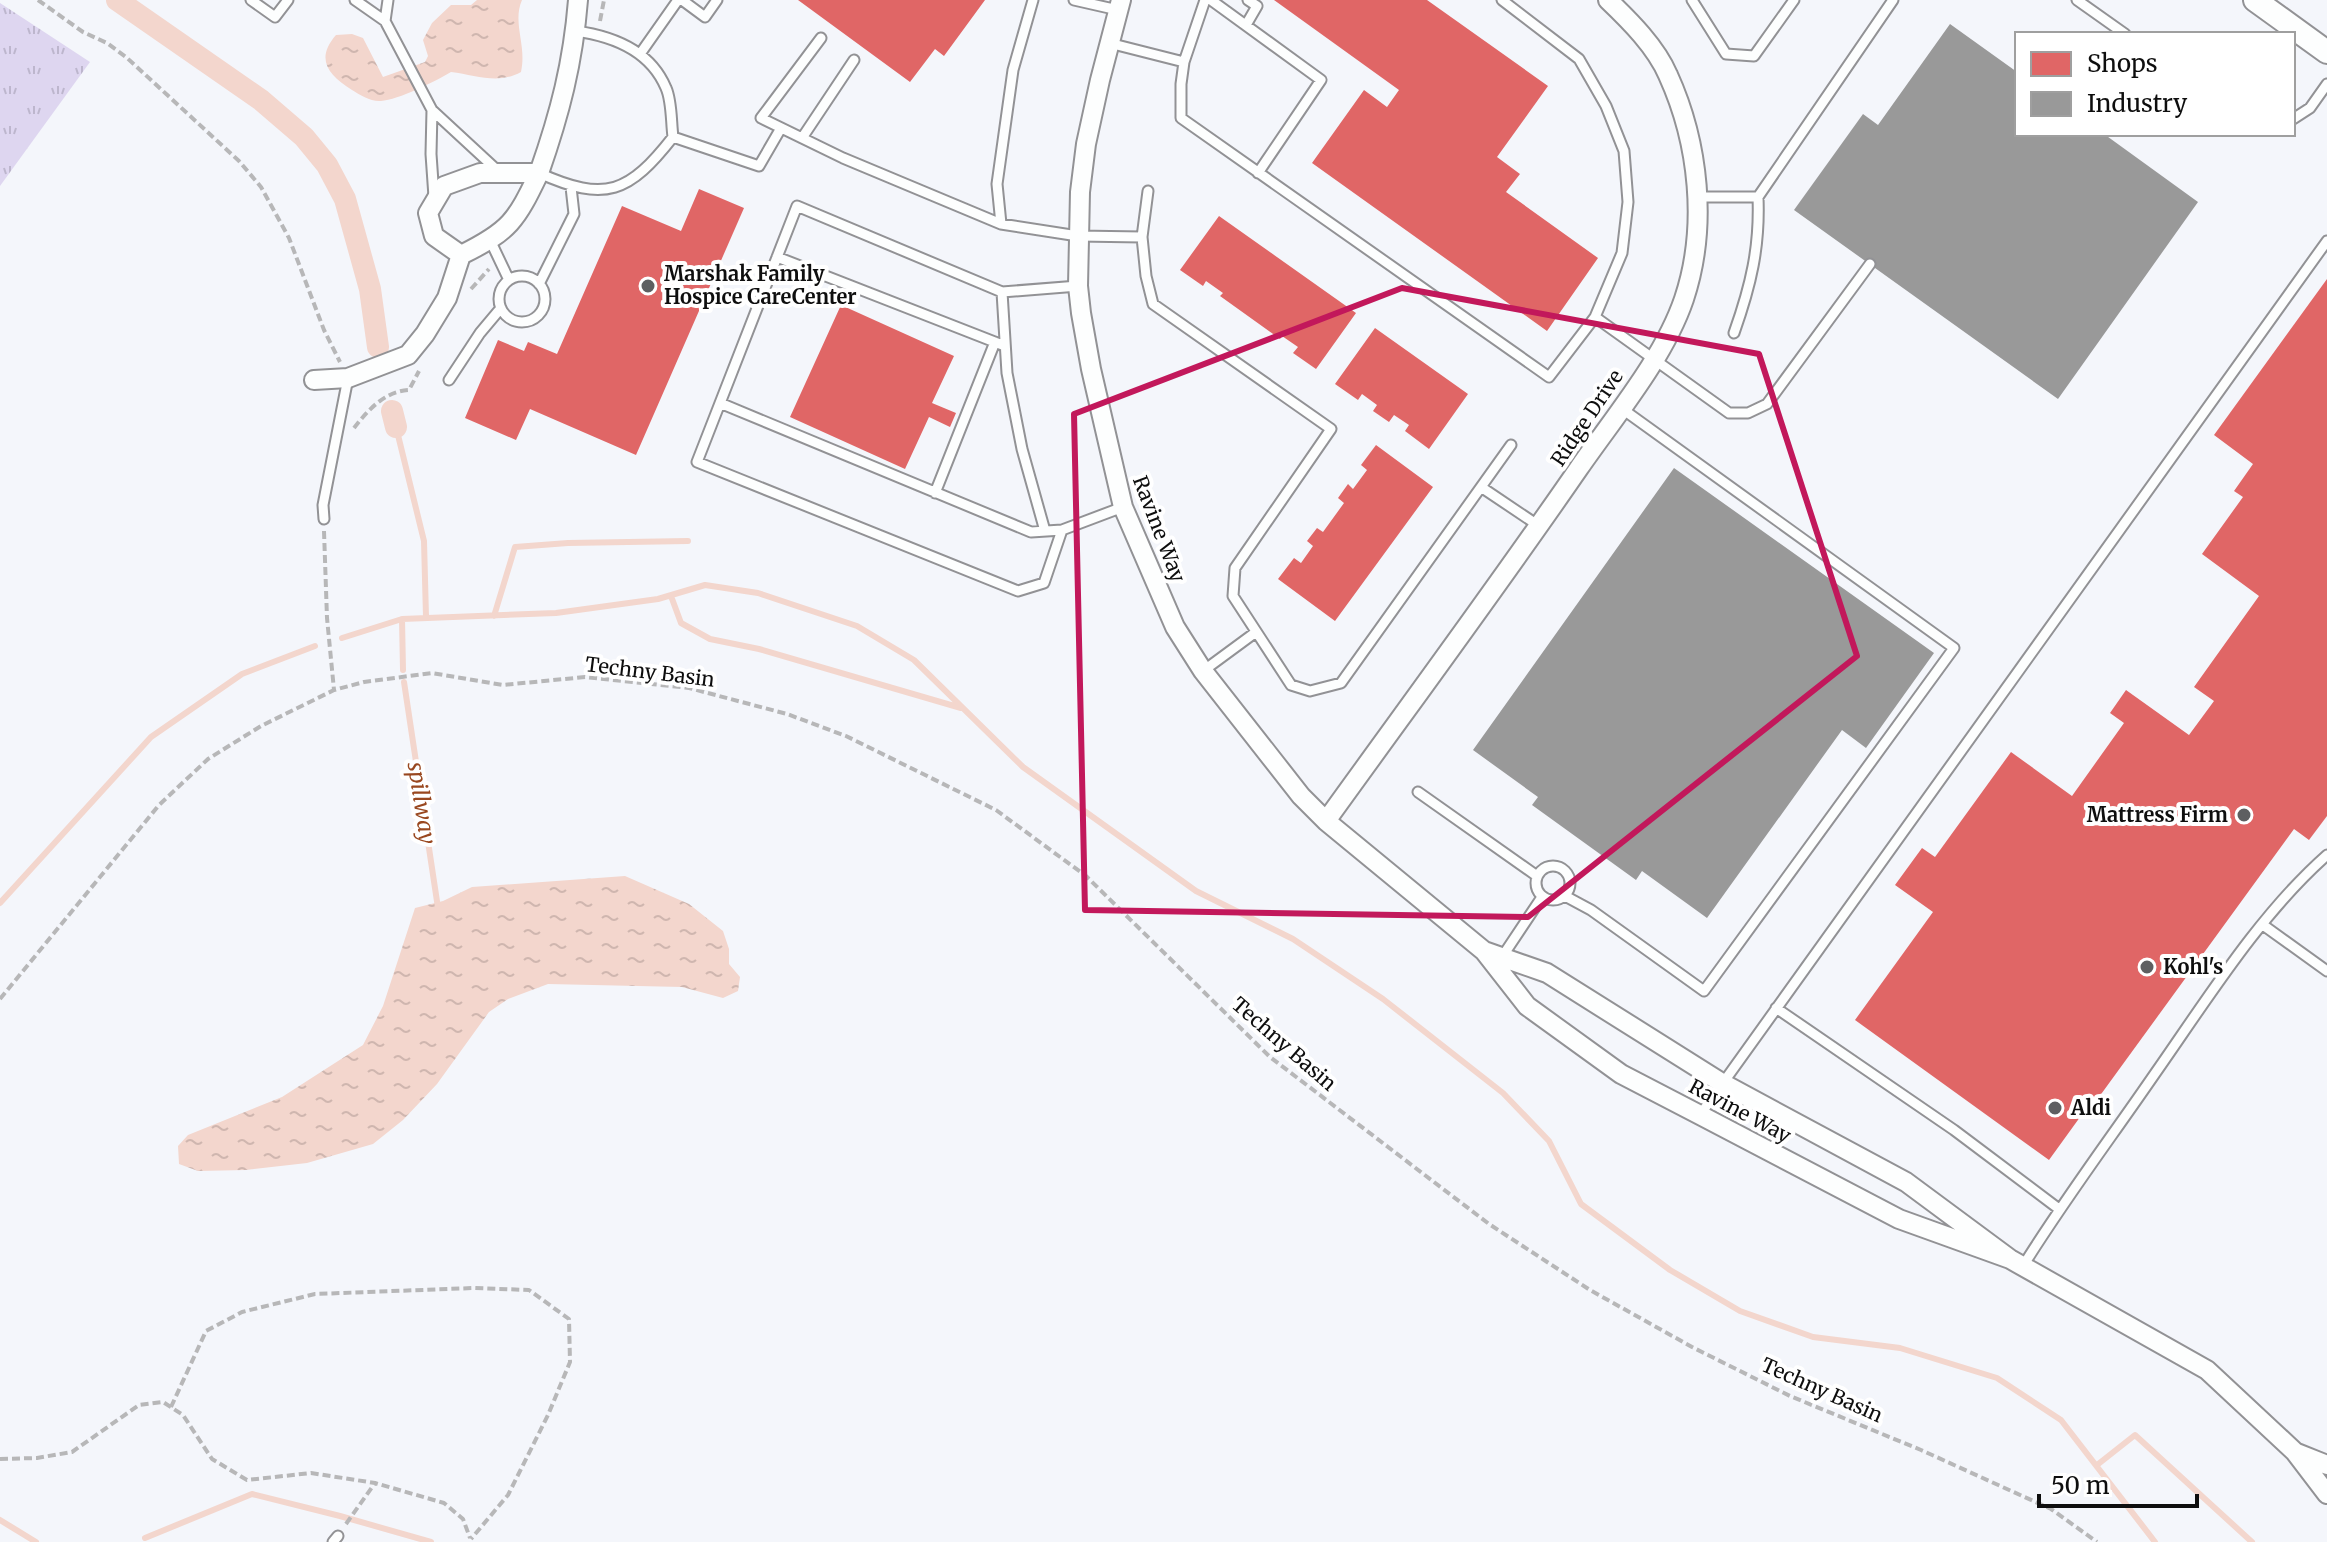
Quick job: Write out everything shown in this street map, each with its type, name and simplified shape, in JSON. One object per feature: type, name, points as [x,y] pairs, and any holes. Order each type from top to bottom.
[{"type":"street","points":[[314,380],[348,378],[408,355],[447,298],[461,255],[490,240],[518,216],[539,173],[561,109],[578,0]]},
{"type":"street","name":"Ridge Drive","points":[[1326,821],[1621,408],[1671,330],[1684,298],[1697,240],[1698,197],[1688,128],[1667,72],[1631,21],[1608,0]]},
{"type":"street","points":[[2255,0],[2327,52]]},
{"type":"street","name":"Ravine Way","points":[[1119,5],[1086,144],[1080,192],[1078,286],[1091,369],[1123,507],[1175,627],[1203,671],[1272,761],[1326,821],[1493,954],[1527,1006],[1621,1074],[1899,1219],[2017,1263]]},
{"type":"street","points":[[461,255],[434,236],[428,213],[444,186],[480,173],[539,173]]},
{"type":"street","name":"Ravine Way","points":[[1493,954],[1547,973],[1722,1083],[1906,1182],[2017,1263],[2207,1370],[2295,1452],[2327,1494]]},
{"type":"street","name":"Ravine Way","points":[[2295,1452],[2327,1465]]},
{"type":"lane","points":[[251,0],[275,17],[288,0]]},
{"type":"lane","points":[[385,21],[388,0]]},
{"type":"lane","points":[[640,54],[680,0],[705,17],[717,0]]},
{"type":"lane","points":[[1001,224],[997,184],[1011,84],[1033,0]]},
{"type":"lane","points":[[1074,0],[1119,5]]},
{"type":"lane","points":[[1205,0],[1184,62],[1181,118],[1549,377],[1595,317],[1622,253],[1628,202],[1624,151],[1606,106],[1579,59],[1502,0]]},
{"type":"lane","points":[[1211,0],[1321,80],[1258,173]]},
{"type":"lane","points":[[1246,25],[1257,6],[1248,0]]},
{"type":"lane","points":[[1692,0],[1726,54],[1754,56],[1794,0]]},
{"type":"lane","points":[[1734,333],[1751,284],[1760,230],[1758,197],[1893,0]]},
{"type":"lane","points":[[2077,0],[2122,32]]},
{"type":"lane","points":[[358,1],[385,21],[432,110],[501,173]]},
{"type":"lane","points":[[539,173],[571,187],[598,191],[623,184],[648,168],[673,137],[667,89],[649,60],[617,41],[575,31]]},
{"type":"lane","points":[[821,38],[761,118],[843,158],[1001,224],[1078,236],[1142,237]]},
{"type":"lane","points":[[1109,43],[1184,62]]},
{"type":"lane","points":[[802,138],[854,60]]},
{"type":"lane","points":[[2295,118],[2310,108],[2327,84]]},
{"type":"lane","points":[[432,110],[434,202]]},
{"type":"lane","points":[[673,137],[759,166],[781,128]]},
{"type":"lane","points":[[539,284],[574,214],[571,187]]},
{"type":"lane","points":[[1148,191],[1142,237],[1153,304],[1331,429],[1235,568],[1233,596],[1291,685],[1310,691],[1341,683],[1511,445]]},
{"type":"lane","points":[[1698,197],[1758,197]]},
{"type":"lane","points":[[1062,530],[1044,583],[1018,591],[697,462],[797,206],[1002,292],[1078,286]]},
{"type":"lane","points":[[490,240],[509,280]]},
{"type":"lane","points":[[1700,1115],[2327,241]]},
{"type":"lane","points":[[777,257],[1000,344]]},
{"type":"lane","points":[[1595,317],[1729,413],[1748,413],[1767,404],[1870,264]]},
{"type":"lane","points":[[525,276],[539,284],[545,298],[541,313],[527,322],[512,320],[501,308],[500,293],[509,280],[525,276]]},
{"type":"lane","points":[[1002,292],[1000,344],[1022,449],[1045,531]]},
{"type":"lane","points":[[449,380],[501,308]]},
{"type":"lane","points":[[935,493],[1000,344]]},
{"type":"lane","points":[[324,519],[323,505],[348,378]]},
{"type":"lane","points":[[720,403],[1031,532],[1062,530],[1123,507]]},
{"type":"lane","points":[[1565,896],[1591,910],[1704,991],[1954,648],[1621,408]]},
{"type":"lane","points":[[1481,487],[1539,526]]},
{"type":"lane","points":[[1203,671],[1256,632]]},
{"type":"lane","points":[[1418,792],[1537,876]]},
{"type":"lane","points":[[2017,1263],[2263,925],[2302,877],[2327,855]]},
{"type":"lane","points":[[1548,866],[1563,868],[1571,882],[1565,896],[1558,900],[1542,897],[1535,884],[1537,876],[1548,866]]},
{"type":"lane","points":[[1493,954],[1542,897]]},
{"type":"lane","points":[[2263,925],[2327,971]]},
{"type":"lane","points":[[1776,1008],[1954,1130],[2059,1209]]},
{"type":"path","points":[[38,0],[126,57],[231,153],[254,179],[289,238],[324,330],[348,378]]},
{"type":"path","points":[[597,34],[604,0]]},
{"type":"path","points":[[348,436],[361,418],[383,398],[396,391],[409,390]]},
{"type":"path","points":[[0,999],[159,805],[208,759],[261,726],[334,690],[327,618],[324,519]]},
{"type":"path","name":"Techny Basin","points":[[334,690],[364,682],[432,673],[503,685],[585,677],[689,688],[787,714],[846,736],[996,810],[1086,876],[1270,1057],[1489,1224],[1630,1314],[1692,1347],[1790,1396],[1921,1450],[2051,1509],[2097,1542]]},
{"type":"path","points":[[171,1407],[206,1331],[242,1312],[315,1294],[474,1288],[529,1290],[569,1319],[570,1362],[548,1415],[508,1495],[471,1541]]},
{"type":"path","points":[[0,1459],[37,1458],[72,1452],[139,1405],[163,1402],[183,1415],[212,1459],[247,1480],[311,1473],[375,1483],[444,1503],[463,1519],[471,1541]]},
{"type":"path","points":[[336,1539],[375,1483]]},
{"type":"highlighted area","points":[[1402,288],[1759,354],[1857,656],[1528,917],[1085,910],[1074,414]]},
{"type":"green space","points":[[0,3],[90,62],[0,186]]},
{"type":"water","points":[[477,0],[522,0],[518,17],[521,72],[495,79],[451,72],[407,94],[377,101],[362,96],[344,84],[327,66],[326,52],[336,35],[352,34],[363,38],[383,77],[425,62],[428,56],[423,40],[432,23],[451,5],[471,5]]},
{"type":"water","points":[[625,876],[689,904],[723,931],[729,949],[729,964],[740,977],[738,991],[723,998],[682,987],[548,984],[508,999],[489,1012],[437,1084],[403,1120],[373,1144],[307,1163],[246,1170],[198,1171],[179,1164],[178,1146],[188,1135],[282,1097],[363,1045],[383,1006],[415,908],[443,901],[472,887]]},
{"type":"building: Shops","points":[[798,0],[985,0],[944,56],[935,49],[910,82]]},
{"type":"building: Shops","points":[[1274,0],[1427,0],[1548,86],[1497,157],[1520,174],[1506,192],[1598,258],[1547,331],[1312,163],[1364,90],[1387,107],[1399,90]]},
{"type":"building: Shops","name":"Marshak Family Hospice CareCenter","points":[[699,189],[744,208],[636,455],[530,409],[516,440],[465,418],[498,340],[524,351],[528,342],[557,354],[622,206],[681,231]]},
{"type":"building: Shops","points":[[1219,216],[1356,313],[1316,369],[1293,353],[1298,347],[1282,336],[1280,339],[1220,296],[1223,293],[1206,281],[1203,286],[1180,270]]},
{"type":"building: Shops","points":[[2327,279],[2327,816],[2309,840],[2294,829],[2099,1097],[2096,1095],[2049,1160],[1855,1020],[1933,912],[1895,885],[1922,848],[1935,857],[2011,752],[2072,796],[2124,723],[2110,713],[2126,690],[2189,735],[2214,701],[2194,687],[2259,596],[2202,554],[2243,497],[2234,491],[2253,464],[2214,435]]},
{"type":"building: Shops","points":[[841,305],[954,356],[932,403],[956,413],[950,427],[929,417],[905,469],[790,417]]},
{"type":"building: Shops","points":[[1375,328],[1468,394],[1429,449],[1405,431],[1409,425],[1394,415],[1389,422],[1373,411],[1377,405],[1362,394],[1358,400],[1335,384]]},
{"type":"building: Shops","points":[[1376,445],[1433,487],[1335,621],[1278,579],[1294,558],[1301,563],[1313,546],[1307,541],[1317,528],[1323,532],[1344,503],[1338,498],[1348,484],[1353,489],[1367,470],[1361,465]]},
{"type":"building: Industry","points":[[1950,24],[2015,71],[2015,136],[2107,136],[2198,202],[2058,399],[1794,210],[1863,114],[1878,125]]},
{"type":"building: Industry","points":[[1674,468],[1934,653],[1866,748],[1842,730],[1707,918],[1642,871],[1636,880],[1532,805],[1538,797],[1473,750]]},
{"type":"waterway","points":[[117,0],[261,100],[304,137],[327,165],[345,199],[370,289],[378,347]]},
{"type":"waterway","points":[[392,411],[396,427]]},
{"type":"waterway","points":[[396,427],[424,541],[426,617]]},
{"type":"waterway","points":[[494,616],[515,547],[688,541]]},
{"type":"waterway","points":[[342,638],[402,619],[556,613],[658,599],[705,585],[758,593],[857,626],[914,660],[1023,767],[1196,891],[1293,939],[1383,999],[1503,1093],[1549,1141],[1581,1204],[1670,1270],[1740,1311],[1813,1337],[1900,1348],[1997,1378],[2061,1420],[2155,1542]]},
{"type":"waterway","points":[[671,596],[681,623],[710,639],[759,649],[961,708]]},
{"type":"waterway","points":[[402,619],[403,670]]},
{"type":"waterway","points":[[0,903],[151,737],[242,674],[315,646]]},
{"type":"waterway","name":"spillway","points":[[404,682],[438,908]]},
{"type":"waterway","points":[[2097,1465],[2135,1435],[2252,1542]]},
{"type":"waterway","points":[[145,1538],[252,1494],[431,1542]]},
{"type":"waterway","points":[[0,1520],[36,1542]]},
{"type":"place","name":"Marshak Family Hospice CareCenter","points":[[648,286]]},
{"type":"place","name":"Mattress Firm","points":[[2244,815]]},
{"type":"place","name":"Kohl's","points":[[2147,967]]},
{"type":"place","name":"Aldi","points":[[2055,1108]]}]
